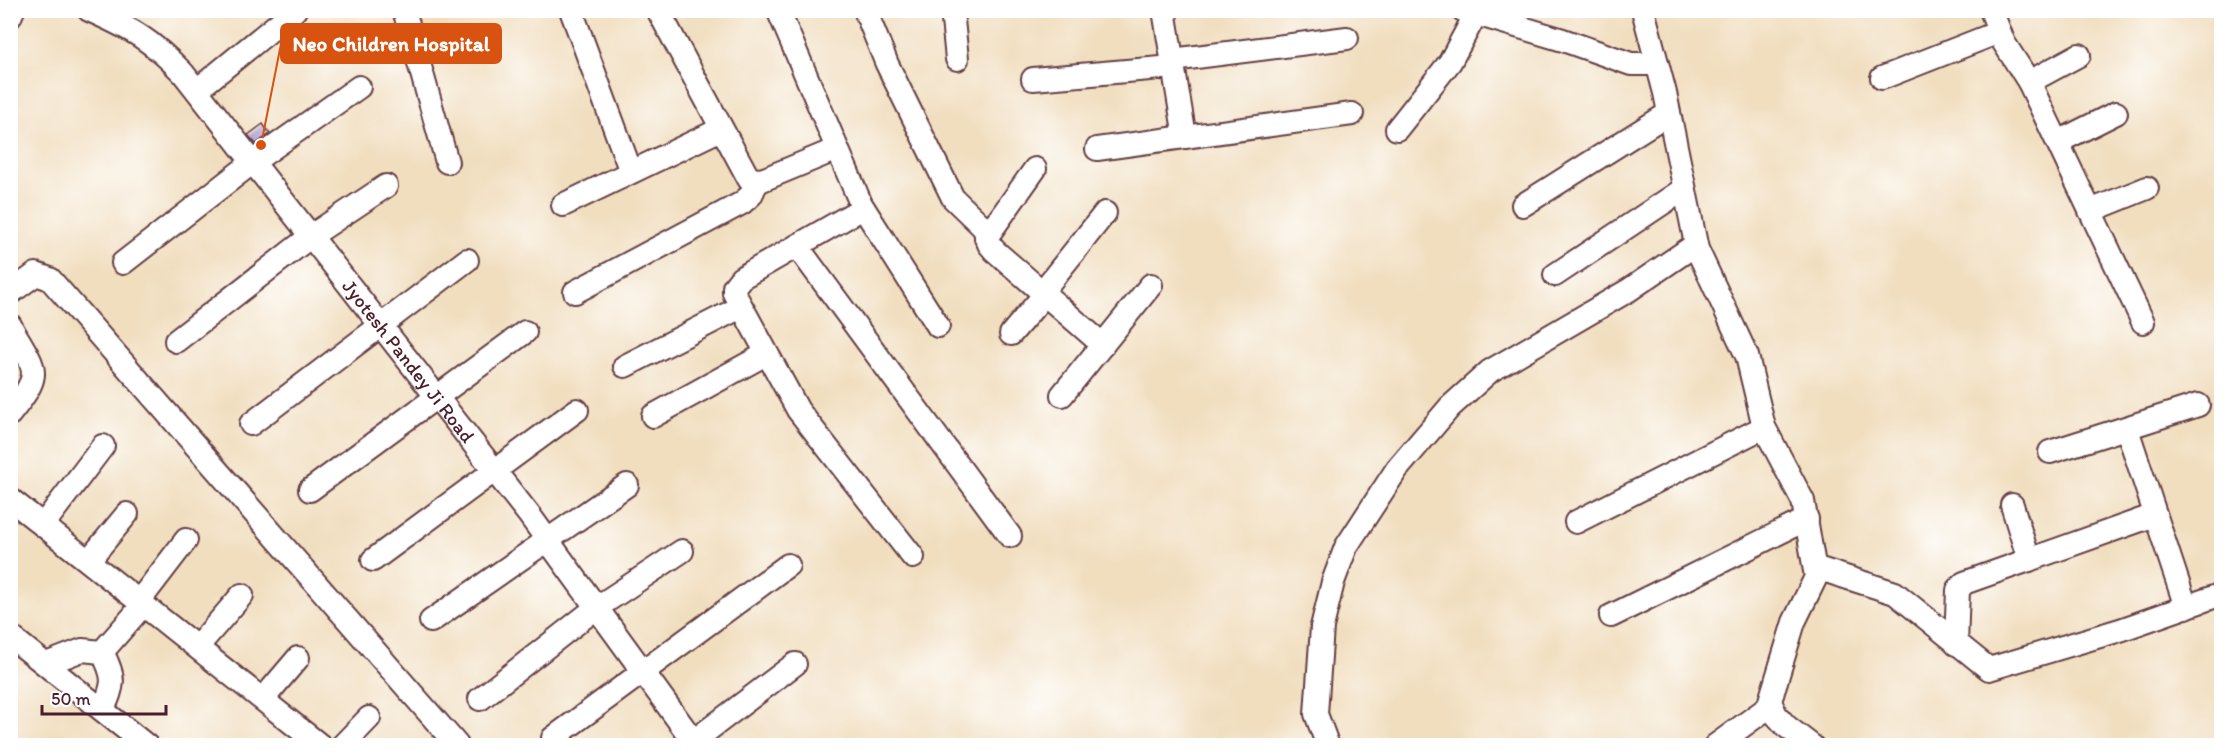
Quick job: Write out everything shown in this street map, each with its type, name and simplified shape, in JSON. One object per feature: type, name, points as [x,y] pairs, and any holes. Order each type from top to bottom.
[{"type":"street","points":[[10,17],[13,10]]},
{"type":"street","name":"Jyotesh Pandey Ji Road","points":[[89,10],[133,30],[151,42],[197,90],[548,541],[693,744]]},
{"type":"street","points":[[197,90],[295,10]]},
{"type":"street","points":[[404,10],[447,162]]},
{"type":"street","points":[[571,10],[631,172]]},
{"type":"street","points":[[658,10],[745,175],[758,180],[837,149]]},
{"type":"street","points":[[865,10],[887,64],[953,198],[984,228],[986,238],[995,251],[1103,345]]},
{"type":"street","points":[[952,10],[957,59]]},
{"type":"street","points":[[1164,10],[1185,137]]},
{"type":"street","points":[[1643,10],[1669,113],[1695,245],[1747,356],[1764,427],[1796,483],[1807,519],[1817,568],[1815,583],[1794,622],[1770,706],[1715,746]]},
{"type":"street","points":[[1991,10],[1999,32],[2030,82],[2143,322]]},
{"type":"street","points":[[782,12],[863,208],[938,326]]},
{"type":"street","points":[[1397,129],[1450,62],[1473,12],[1631,64],[1657,64]]},
{"type":"street","points":[[1882,78],[1999,32]]},
{"type":"street","points":[[1033,79],[1173,64],[1347,38]]},
{"type":"street","points":[[2030,82],[2079,54]]},
{"type":"street","points":[[123,263],[253,162],[359,87]]},
{"type":"street","points":[[1523,205],[1669,113]]},
{"type":"street","points":[[2058,142],[2116,113]]},
{"type":"street","points":[[1096,149],[1352,114]]},
{"type":"street","points":[[563,206],[721,129]]},
{"type":"street","points":[[986,238],[1035,169]]},
{"type":"street","points":[[574,292],[742,203],[751,195],[758,180]]},
{"type":"street","points":[[176,341],[311,236],[386,186]]},
{"type":"street","points":[[2090,211],[2147,188]]},
{"type":"street","points":[[1556,274],[1684,189]]},
{"type":"street","points":[[863,208],[737,282],[734,293],[798,410],[913,557]]},
{"type":"street","points":[[1011,334],[1105,213]]},
{"type":"street","points":[[1328,746],[1316,714],[1322,627],[1333,582],[1346,546],[1397,469],[1450,406],[1490,371],[1629,290],[1695,245]]},
{"type":"street","points":[[797,246],[1010,536]]},
{"type":"street","points":[[251,424],[466,260]]},
{"type":"street","points":[[10,293],[36,274],[50,279],[457,745]]},
{"type":"street","points":[[1062,395],[1151,285]]},
{"type":"street","points":[[625,366],[741,307]]},
{"type":"street","points":[[10,325],[28,357],[35,378],[10,414]]},
{"type":"street","points":[[310,490],[525,332]]},
{"type":"street","points":[[653,416],[766,354]]},
{"type":"street","points":[[2050,452],[2198,405]]},
{"type":"street","points":[[373,560],[577,410]]},
{"type":"street","points":[[1576,522],[1764,427]]},
{"type":"street","points":[[2127,429],[2186,607]]},
{"type":"street","points":[[43,525],[103,446]]},
{"type":"street","points":[[431,621],[627,485]]},
{"type":"street","points":[[10,499],[264,698],[321,746]]},
{"type":"street","points":[[2012,505],[2029,560]]},
{"type":"street","points":[[89,560],[127,514]]},
{"type":"street","points":[[1956,644],[1960,586],[2154,515]]},
{"type":"street","points":[[1611,616],[1807,519]]},
{"type":"street","points":[[102,652],[142,602],[186,540]]},
{"type":"street","points":[[480,699],[596,608],[682,551]]},
{"type":"street","points":[[553,738],[642,670],[788,565]]},
{"type":"street","points":[[1817,568],[1878,585],[1896,593],[1984,667],[1995,669],[2222,594]]},
{"type":"street","points":[[198,646],[242,595]]},
{"type":"street","points":[[10,636],[147,746]]},
{"type":"street","points":[[46,664],[82,651],[102,652]]},
{"type":"street","points":[[102,652],[111,669],[113,685],[103,710]]},
{"type":"street","points":[[264,698],[298,658]]},
{"type":"street","points":[[693,744],[795,664]]},
{"type":"street","points":[[1770,706],[1786,726],[1812,746]]},
{"type":"street","points":[[342,746],[369,718]]},
{"type":"building","points":[[263,124],[270,134],[256,144],[248,135]]},
{"type":"place","name":"Neo Children Hospital","points":[[261,145]]}]
